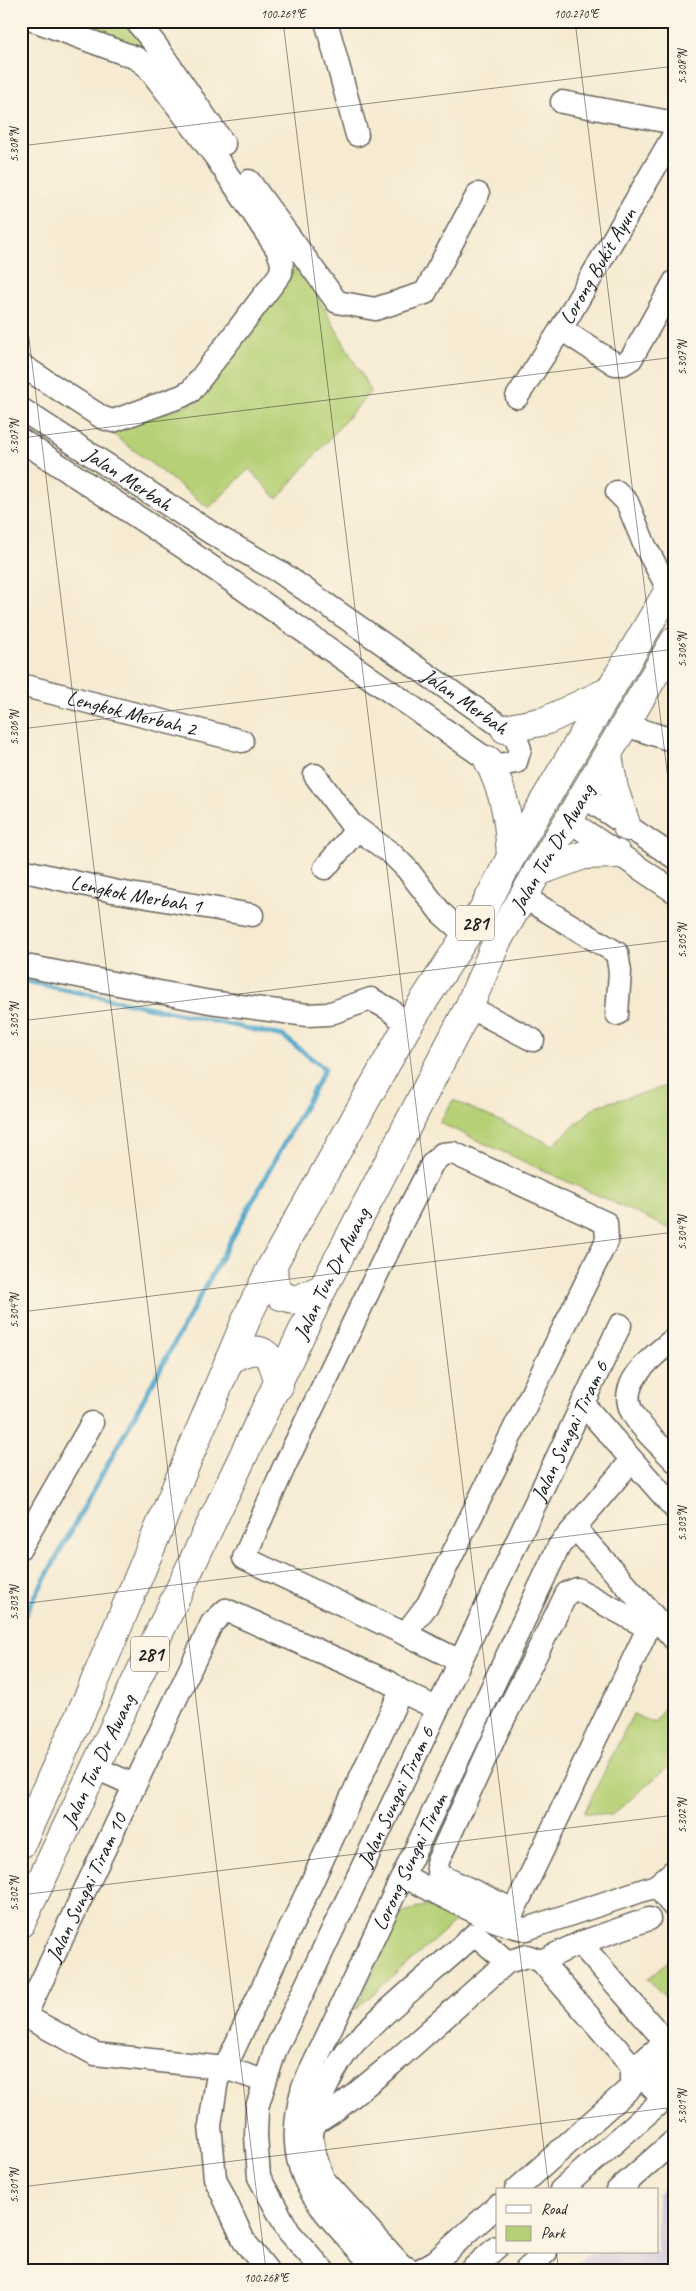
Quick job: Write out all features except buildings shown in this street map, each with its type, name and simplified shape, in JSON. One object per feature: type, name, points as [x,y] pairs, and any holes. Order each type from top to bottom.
[{"type":"main road","name":"Jalan Tun Dr Awang","points":[[21,1844],[90,1693],[229,1360],[273,1264],[408,1025],[484,908],[511,857],[560,777],[607,692],[672,585]]},
{"type":"main road","name":"Jalan Tun Dr Awang","points":[[21,1924],[324,1288],[469,1007],[497,941],[675,640]]},
{"type":"main road","points":[[505,729],[545,721],[607,692]]},
{"type":"main road","points":[[608,755],[614,789],[627,827]]},
{"type":"main road","points":[[488,760],[506,801],[511,857]]},
{"type":"main road","points":[[537,872],[584,855],[617,854]]},
{"type":"main road","points":[[273,1264],[274,1281],[281,1296],[297,1300],[324,1288]]},
{"type":"main road","points":[[229,1360],[246,1352],[262,1352],[269,1356],[274,1364],[278,1386]]},
{"type":"street","points":[[21,365],[103,418],[113,421],[182,396],[191,391],[281,273],[282,262],[278,249],[215,156],[147,66],[136,58],[36,21]]},
{"type":"street","points":[[136,21],[155,44],[337,302],[375,309],[425,293],[478,194]]},
{"type":"street","points":[[326,21],[357,135]]},
{"type":"street","points":[[562,102],[675,123]]},
{"type":"street","name":"Lorong Bukit Ayun","points":[[518,397],[561,329],[675,133]]},
{"type":"street","points":[[561,329],[615,364],[623,364],[631,359],[675,281]]},
{"type":"street","name":"Jalan Merbah","points":[[21,409],[213,534],[280,572],[505,729],[516,738],[520,748],[520,755],[516,762],[507,765],[488,760],[184,547],[21,440]]},
{"type":"street","points":[[617,492],[627,502],[645,546],[672,585]]},
{"type":"street","name":"Lengkok Merbah 2","points":[[21,685],[242,741]]},
{"type":"street","points":[[625,726],[675,740]]},
{"type":"street","points":[[316,775],[351,824],[392,854],[407,869],[441,913],[467,936]]},
{"type":"street","points":[[582,796],[675,858]]},
{"type":"street","points":[[568,820],[675,892]]},
{"type":"street","points":[[324,868],[358,829]]},
{"type":"street","name":"Lengkok Merbah 1","points":[[21,870],[113,891],[252,915]]},
{"type":"street","points":[[522,896],[617,953],[620,972],[617,1014]]},
{"type":"street","points":[[21,965],[210,1002],[307,1015],[328,1014],[371,999],[389,1009],[408,1025]]},
{"type":"street","points":[[469,1007],[533,1040]]},
{"type":"street","points":[[405,1634],[428,1604],[608,1240],[606,1223],[453,1153],[442,1154],[432,1164],[284,1467],[244,1558],[460,1661]]},
{"type":"street","name":"Jalan Sungai Tiram 6","points":[[323,2270],[289,2232],[259,2177],[256,2116],[264,2080],[275,2051],[620,1325]]},
{"type":"street","points":[[672,1453],[632,1413],[629,1393],[640,1368],[675,1338]]},
{"type":"street","points":[[583,1404],[675,1509]]},
{"type":"street","points":[[21,1548],[92,1423]]},
{"type":"street","name":"Lorong Sungai Tiram","points":[[377,2270],[313,2198],[302,2175],[296,2154],[295,2131],[297,2109],[303,2086],[405,1877],[559,1546],[632,1460]]},
{"type":"street","points":[[575,1528],[675,1640]]},
{"type":"street","points":[[510,1917],[646,1631],[643,1625],[577,1589],[571,1590],[567,1593],[497,1732],[437,1863],[436,1869],[439,1876],[510,1917],[518,1928],[535,1927],[656,1886],[675,1870]]},
{"type":"street","points":[[96,1768],[134,1785],[212,1623],[226,1610],[389,1682],[401,1691],[438,1708]]},
{"type":"street","points":[[267,2270],[244,2241],[214,2178],[210,2125],[217,2080],[225,2068],[401,1691]]},
{"type":"street","points":[[476,1724],[497,1732]]},
{"type":"street","name":"Jalan Sungai Tiram 10","points":[[134,1785],[25,2016],[95,2054],[225,2068]]},
{"type":"street","points":[[405,1877],[510,1917]]},
{"type":"street","points":[[656,1886],[675,1908]]},
{"type":"street","points":[[541,1961],[580,1943],[649,1919]]},
{"type":"street","points":[[411,2270],[401,2266],[323,2179],[314,2153],[312,2140],[314,2124],[327,2086],[354,2043],[475,1934],[507,1962]]},
{"type":"street","points":[[518,2188],[631,2087],[631,2074],[642,2061],[666,2042],[580,1943]]},
{"type":"street","points":[[314,2124],[337,2109],[392,2064],[507,1962],[527,1956],[541,1961],[671,2090],[564,2188]]},
{"type":"street","points":[[225,2068],[264,2080]]},
{"type":"street","points":[[620,2188],[675,2140]]},
{"type":"street","points":[[420,2270],[436,2261],[496,2207]]},
{"type":"street","points":[[471,2270],[496,2248]]},
{"type":"street","points":[[526,2270],[544,2254]]},
{"type":"shaded area","points":[[675,2179],[675,2270],[571,2270],[589,2254],[658,2254],[658,2193]]},
{"type":"green space","points":[[57,21],[126,21],[155,58]]},
{"type":"green space","points":[[299,264],[371,391],[277,499],[249,469],[209,508],[109,431],[199,401]]},
{"type":"green space","points":[[675,1084],[675,1231],[440,1123],[453,1100],[553,1145],[596,1106]]},
{"type":"green space","points":[[675,1692],[675,1761],[612,1815],[584,1813],[633,1714],[654,1723]]},
{"type":"green space","points":[[427,1905],[458,1919],[355,2010],[400,1913]]},
{"type":"green space","points":[[675,1955],[675,2008],[648,1979]]},
{"type":"waterway","points":[[21,980],[283,1036],[325,1069],[21,1622]]}]
